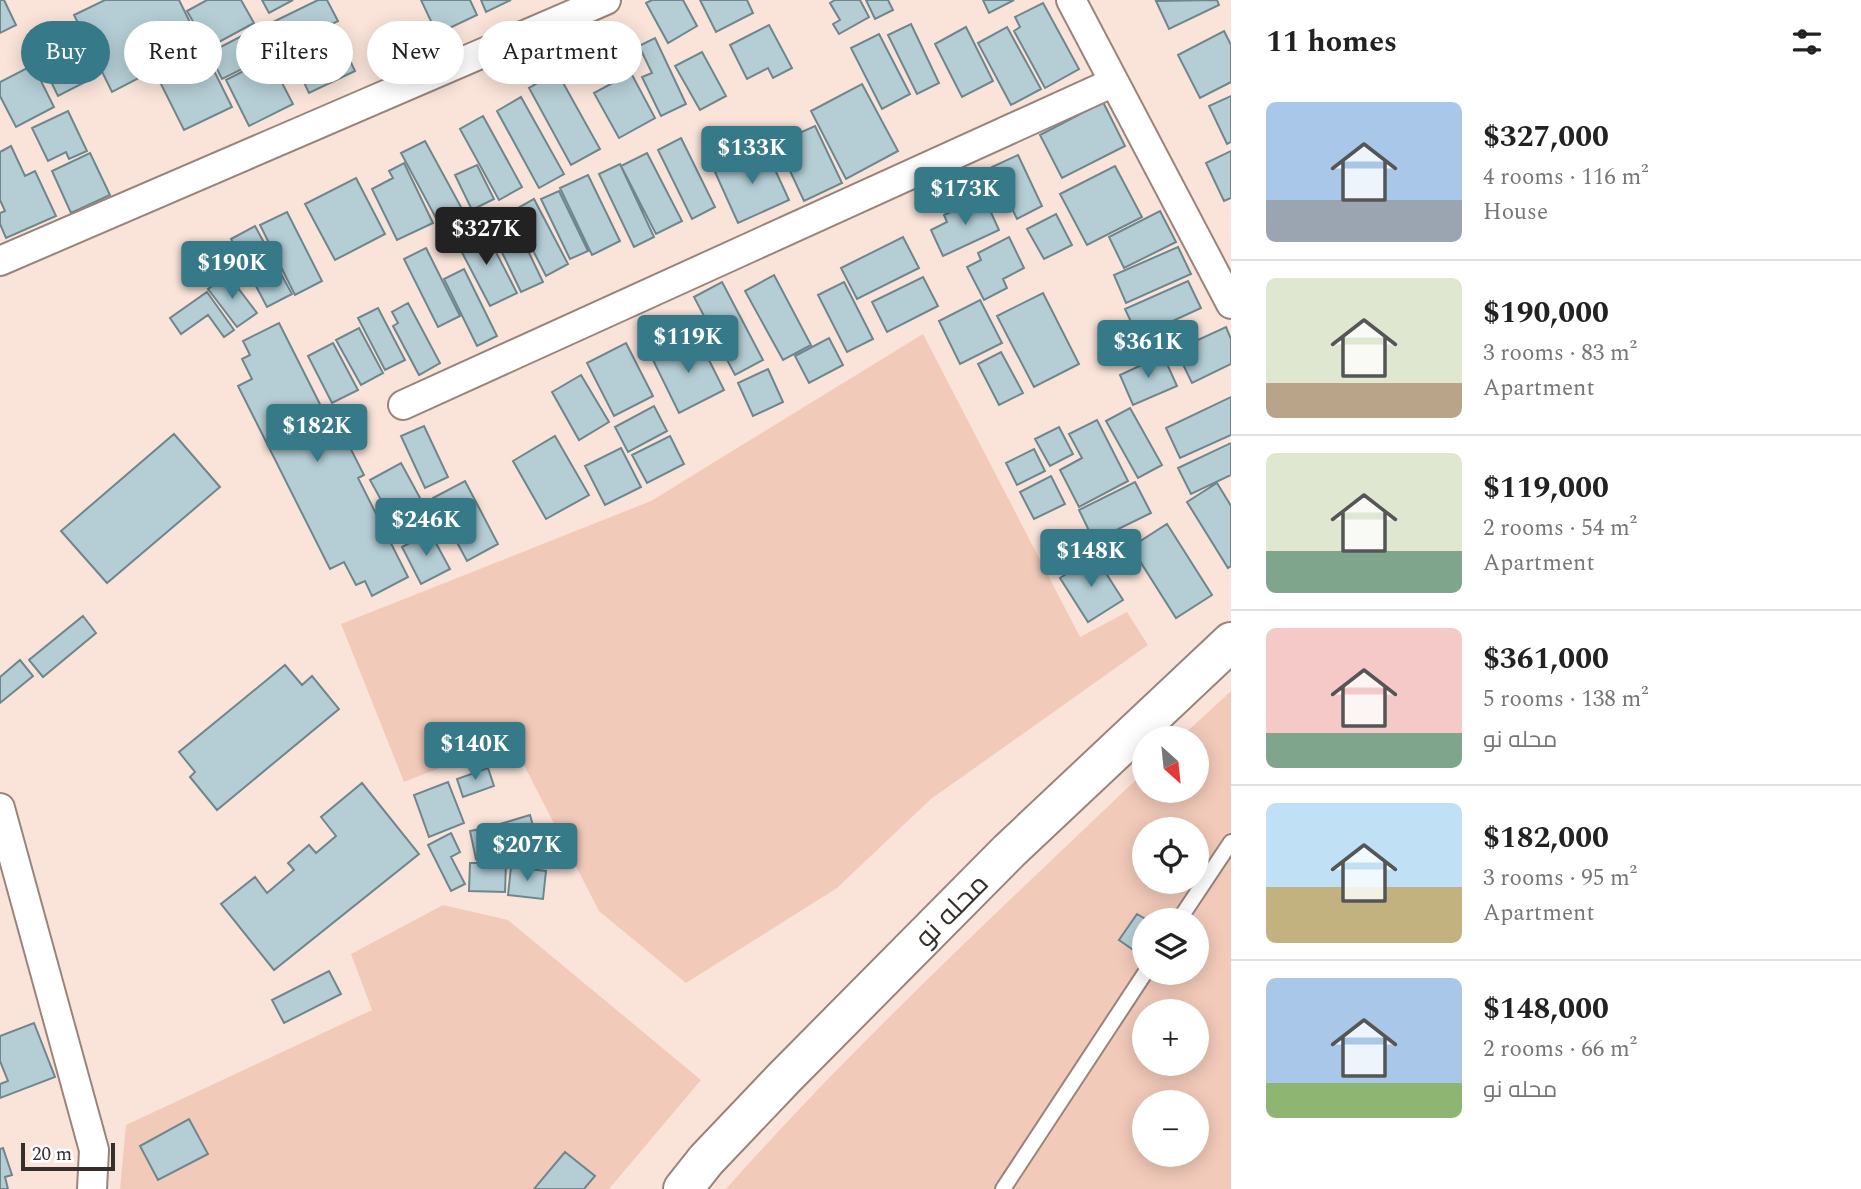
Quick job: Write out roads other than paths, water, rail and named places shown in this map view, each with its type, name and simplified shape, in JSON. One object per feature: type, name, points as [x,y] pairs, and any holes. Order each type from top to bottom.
[{"type":"street","points":[[0,261],[606,0]]},
{"type":"street","points":[[1072,0],[1231,304]]},
{"type":"street","points":[[403,405],[1114,82]]},
{"type":"street","name":"محله نو","points":[[682,1189],[706,1160],[784,1079],[1010,851],[1231,642]]},
{"type":"street","points":[[0,808],[94,1150],[92,1189]]},
{"type":"lane","points":[[1187,908],[1231,842]]},
{"type":"lane","points":[[1003,1189],[1137,985]]}]
